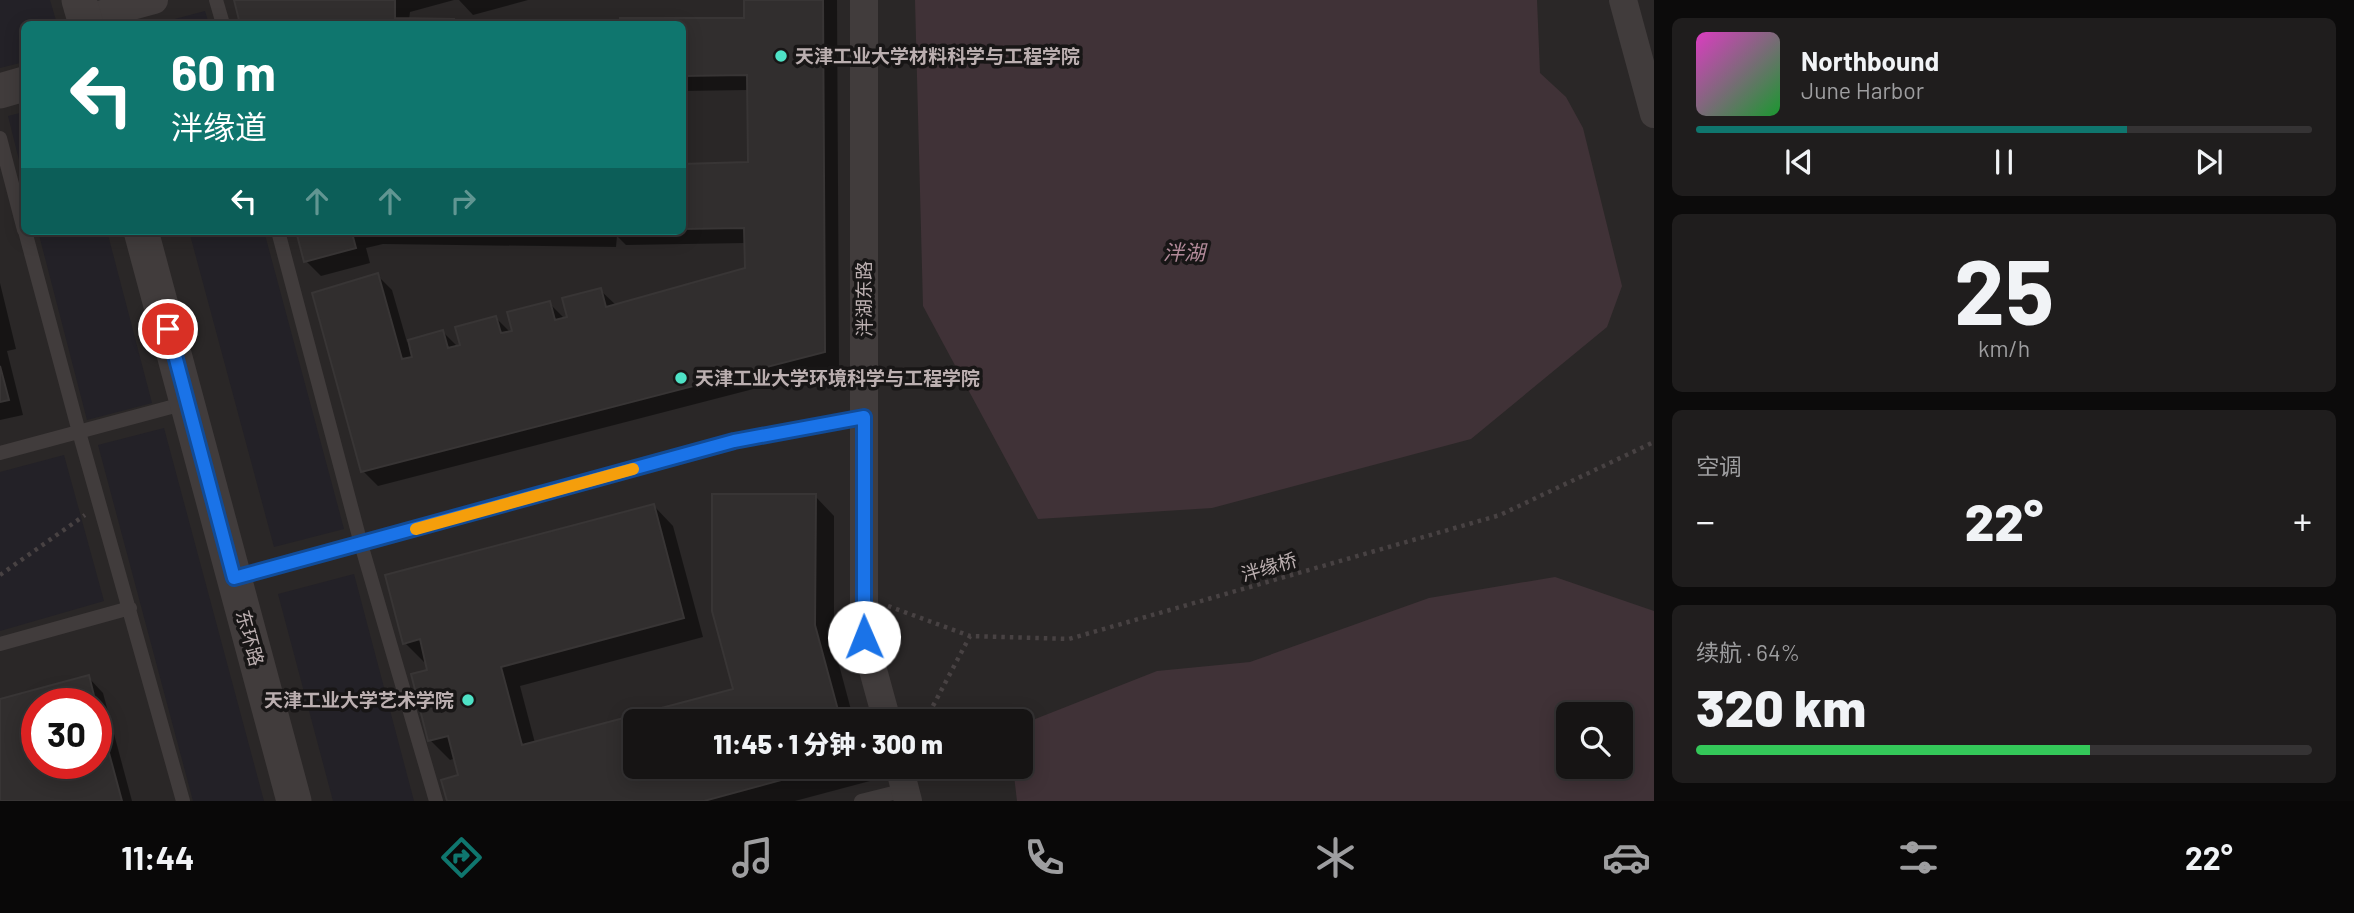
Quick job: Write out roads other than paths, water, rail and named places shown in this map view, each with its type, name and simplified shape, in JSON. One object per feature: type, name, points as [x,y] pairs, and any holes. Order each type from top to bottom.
[{"type":"street","points":[[83,14],[154,0]]},
{"type":"street","name":"泮湖东路","points":[[864,0],[864,637],[884,709]]},
{"type":"street","points":[[1623,0],[1654,114]]},
{"type":"street","points":[[0,91],[21,85]]},
{"type":"street","name":"东环路","points":[[142,235],[294,801]]},
{"type":"lane","points":[[216,0],[222,21]]},
{"type":"lane","points":[[0,138],[21,215]]},
{"type":"lane","points":[[26,235],[183,801]]},
{"type":"lane","points":[[279,235],[360,544],[436,801]]},
{"type":"lane","points":[[0,453],[187,402]]},
{"type":"lane","points":[[234,578],[734,441],[864,417]]},
{"type":"lane","points":[[0,644],[130,608]]},
{"type":"lane","points":[[861,801],[904,786]]},
{"type":"water","name":"泮湖","points":[[915,0],[1537,0],[1540,73],[1566,97],[1583,128],[1622,286],[1607,327],[1471,439],[1212,508],[1038,519],[923,306]]},
{"type":"water","points":[[1555,577],[1654,611],[1654,801],[1017,801],[1014,779],[1033,779],[1033,720],[1157,671],[1250,662],[1429,598]]},
{"type":"place","name":"天津工业大学材料科学与工程学院","points":[[781,56]]},
{"type":"place","name":"天津工业大学环境科学与工程学院","points":[[681,378]]},
{"type":"place","name":"天津工业大学艺术学院","points":[[468,700]]}]
